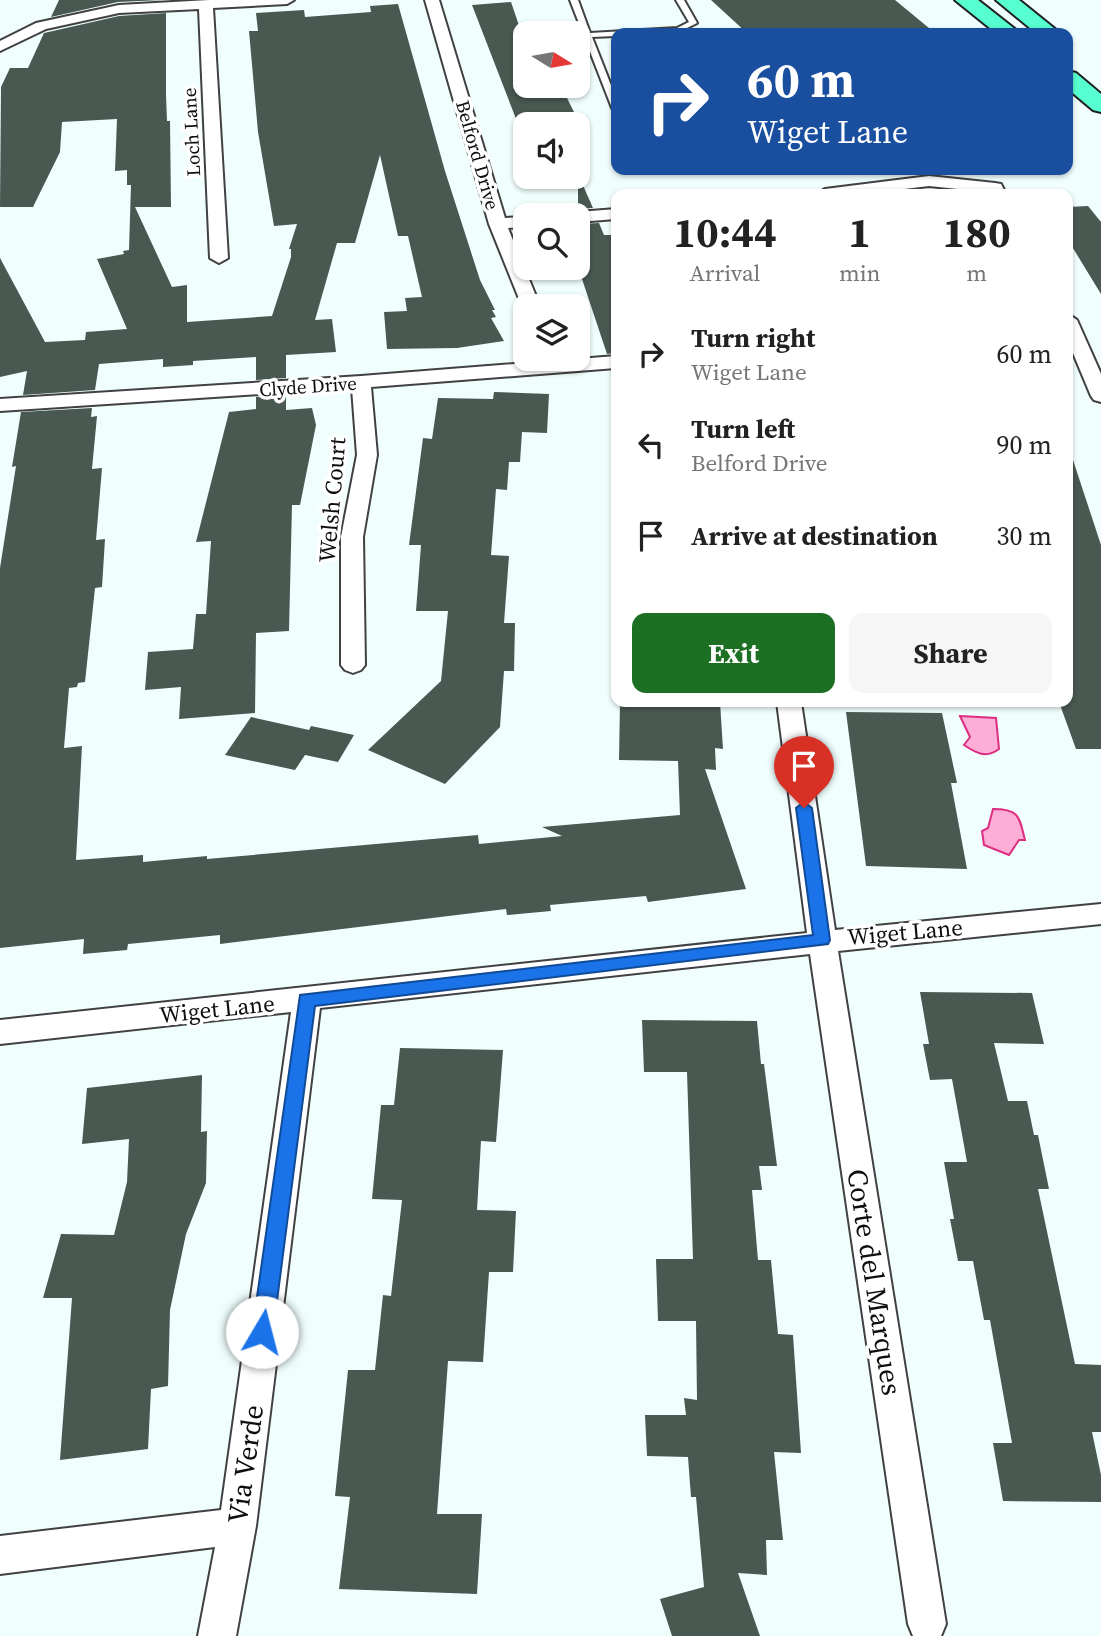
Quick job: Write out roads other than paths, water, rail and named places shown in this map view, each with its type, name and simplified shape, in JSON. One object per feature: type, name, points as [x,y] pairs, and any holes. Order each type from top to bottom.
[{"type":"highway","points":[[965,0],[1002,28]]},
{"type":"highway","points":[[1006,0],[1042,28]]},
{"type":"highway","points":[[1073,87],[1101,105]]},
{"type":"street","points":[[0,47],[41,26],[118,9],[287,0]]},
{"type":"street","name":"Belford Drive","points":[[432,0],[498,224],[526,294]]},
{"type":"street","name":"Loch Lane","points":[[206,5],[219,258]]},
{"type":"street","points":[[865,189],[929,181],[999,189]]},
{"type":"street","points":[[590,216],[611,214]]},
{"type":"street","points":[[498,224],[513,223]]},
{"type":"street","points":[[1073,335],[1101,396]]},
{"type":"street","name":"Clyde Drive","points":[[590,362],[611,362]]},
{"type":"street","name":"Clyde Drive","points":[[0,405],[361,382],[513,367]]},
{"type":"street","name":"Welsh Court","points":[[353,665],[352,537],[367,454],[361,382]]},
{"type":"street","points":[[790,707],[822,940]]},
{"type":"street","name":"Wiget Lane","points":[[0,1032],[307,1000],[822,940],[1101,914]]},
{"type":"street","name":"Corte del Marques","points":[[822,940],[928,1624]]},
{"type":"street","name":"Via Verde","points":[[217,1636],[237,1526],[307,1000]]},
{"type":"street","points":[[0,1555],[237,1526]]},
{"type":"lane","points":[[574,0],[582,21]]},
{"type":"lane","points":[[680,0],[693,23],[683,28]]},
{"type":"lane","points":[[590,34],[611,33]]},
{"type":"lane","points":[[590,42],[611,95]]}]
